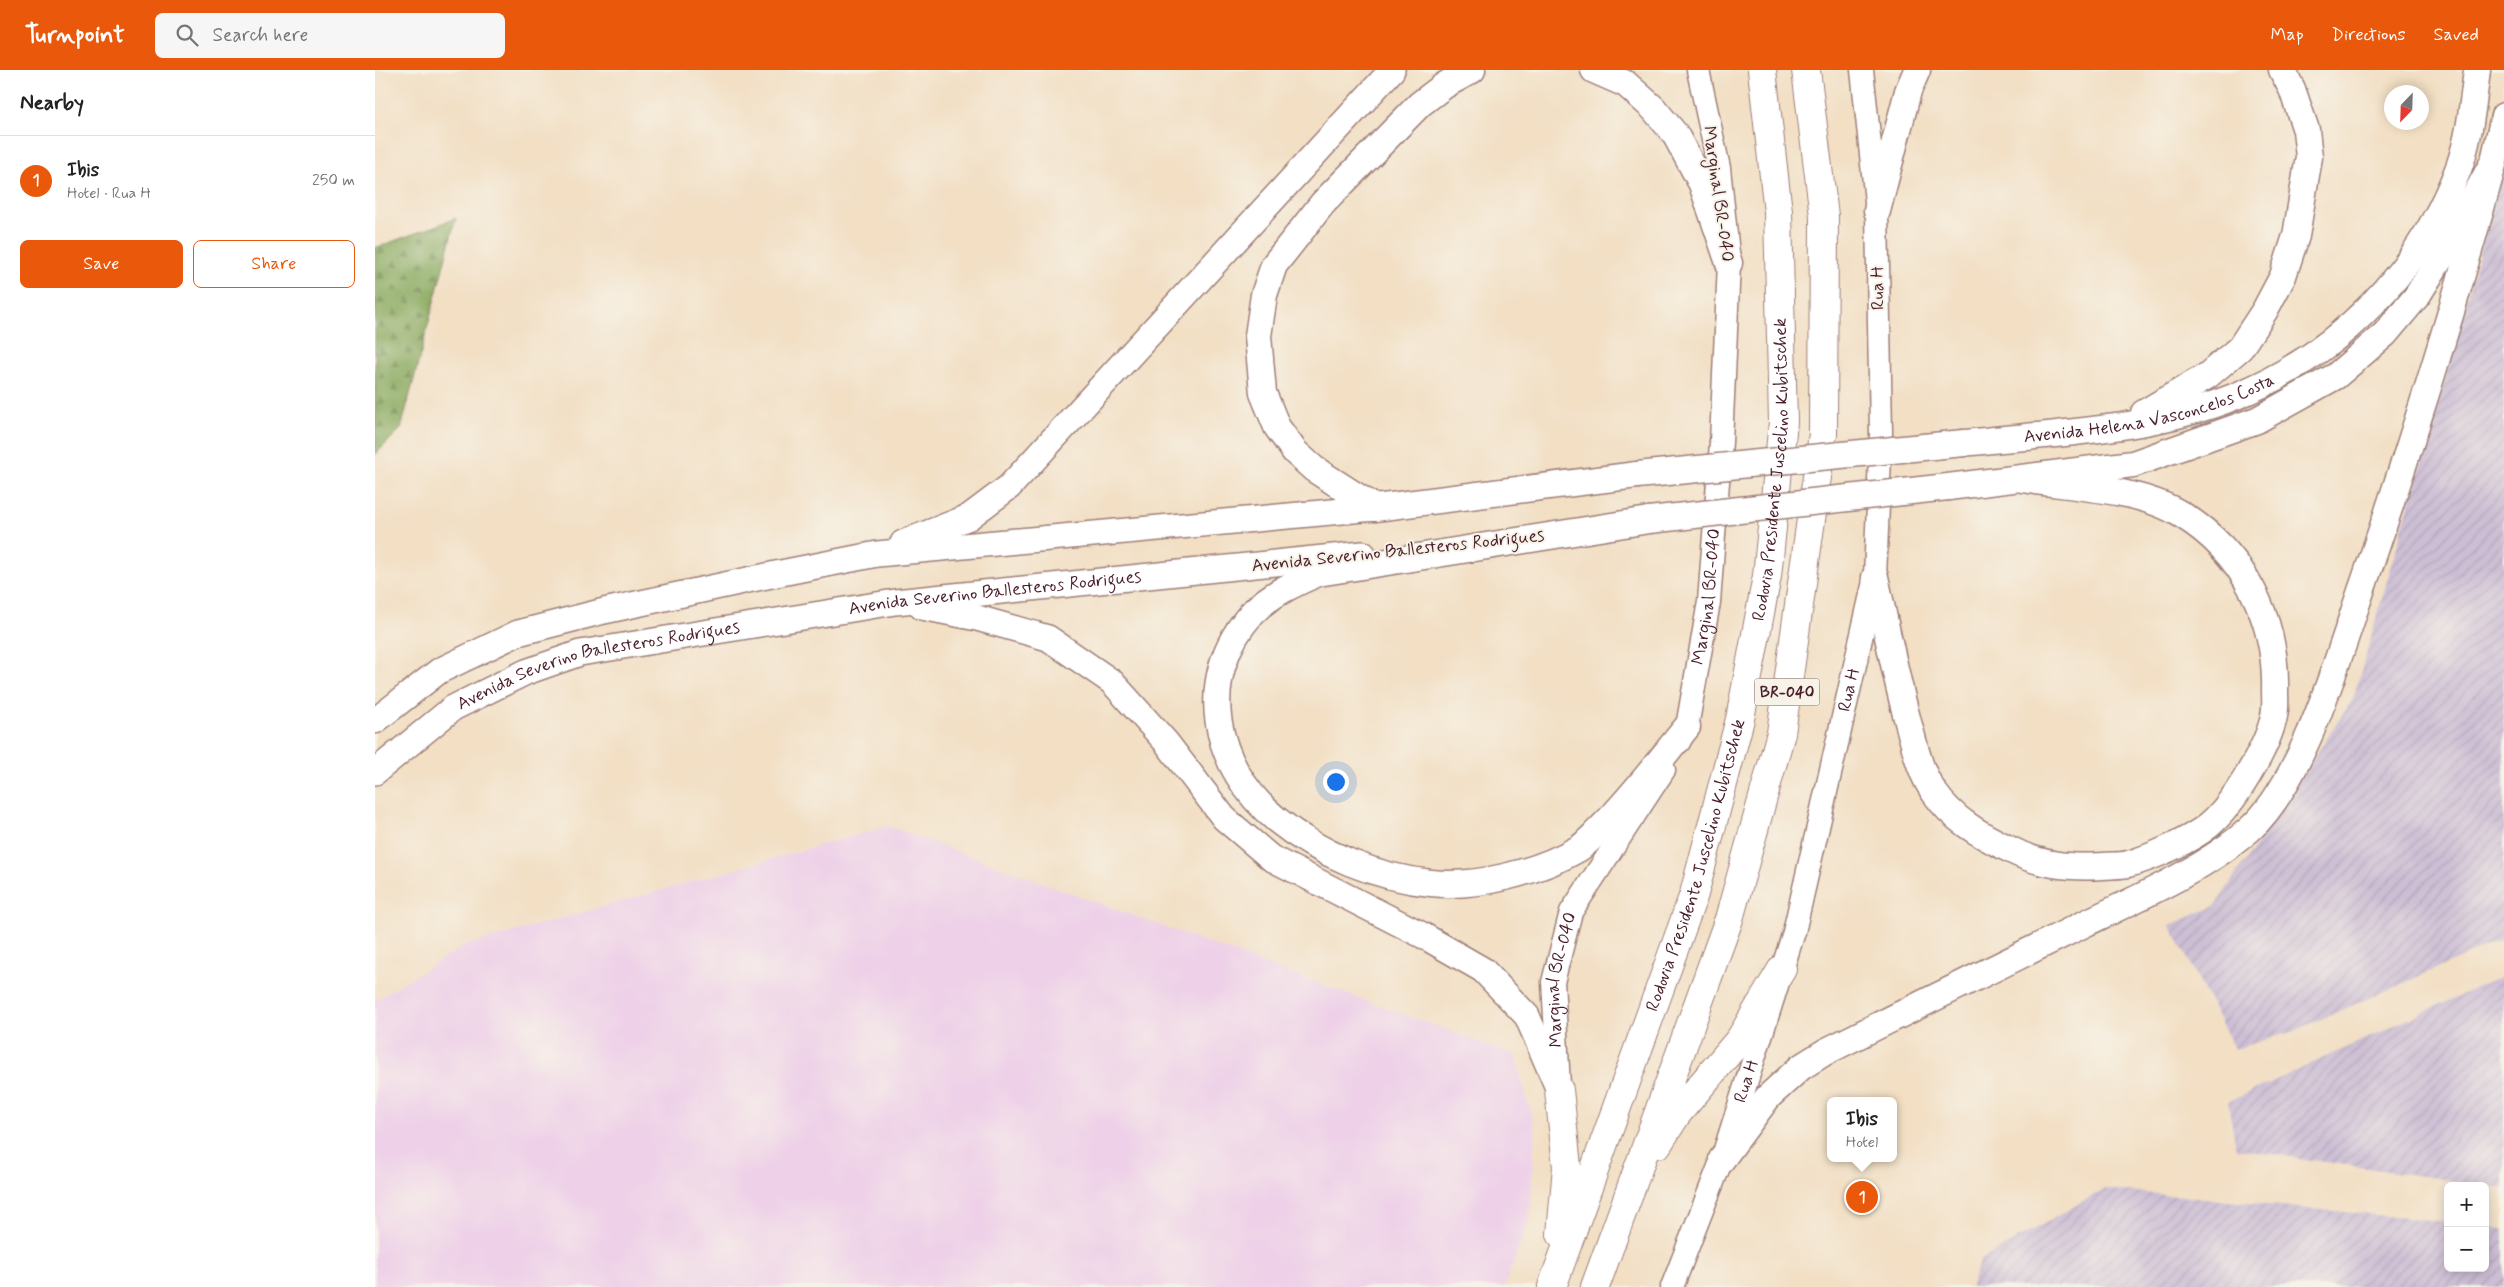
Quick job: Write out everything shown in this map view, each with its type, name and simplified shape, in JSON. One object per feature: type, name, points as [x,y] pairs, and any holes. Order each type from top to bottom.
[{"type":"highway","points":[[1375,508],[1313,469],[1295,452],[1277,427],[1263,393],[1257,336],[1263,295],[1274,265],[1323,203],[1420,104],[1445,85],[1472,70]]},
{"type":"highway","points":[[1594,70],[1626,84],[1653,108],[1675,134],[1702,184],[1729,263]]},
{"type":"highway","name":"Rodovia Presidente Juscelino Kubitschek","points":[[1555,1280],[1694,894],[1739,719],[1767,576],[1783,422],[1778,212],[1761,70]]},
{"type":"highway","name":"BR-040","points":[[1595,1287],[1729,919],[1783,724],[1823,434],[1823,216],[1806,70]]},
{"type":"highway","points":[[1877,211],[1908,91],[1917,70]]},
{"type":"highway","points":[[2125,425],[2207,376],[2240,348],[2265,310],[2283,276],[2297,236],[2309,157],[2306,130],[2292,90],[2282,70]]},
{"type":"highway","name":"Avenida Helena Vasconcelos Costa","points":[[1375,508],[1637,475],[2125,425],[2188,411],[2235,397],[2282,375],[2337,339],[2378,300],[2419,247],[2447,197],[2460,165],[2470,124],[2477,70]]},
{"type":"highway","name":"Avenida Helena Vasconcelos Costa","points":[[1649,520],[2022,479],[2133,464],[2257,420],[2336,376],[2385,334],[2417,296],[2448,246],[2494,161],[2504,116]]},
{"type":"highway","points":[[1722,1159],[1767,1097],[1801,1067],[1825,1052],[2140,896],[2225,850],[2253,826],[2289,780],[2328,687],[2428,388],[2462,279],[2494,161]]},
{"type":"highway","points":[[1875,577],[1898,685],[1920,767],[1933,791],[1951,814],[1984,836],[2014,852],[2043,863],[2072,868],[2127,864],[2165,850],[2209,824],[2239,789],[2260,753],[2274,716],[2276,663],[2267,624],[2245,576],[2226,550],[2182,515],[2138,496],[2022,479]]},
{"type":"highway","name":"Avenida Severino Ballesteros Rodrigues","points":[[1542,536],[1649,520]]},
{"type":"highway","points":[[1542,536],[1318,573],[1284,588],[1254,612],[1232,642],[1222,667],[1216,694],[1219,728],[1228,759],[1251,792],[1277,819],[1310,842],[1387,875],[1432,883],[1483,881],[1528,870],[1579,849],[1616,813],[1687,727]]},
{"type":"highway","points":[[1631,1186],[1677,1114],[1740,1039],[1782,968]]},
{"type":"highway","points":[[1555,1280],[1567,1167],[1559,1090]]},
{"type":"main road","points":[[877,554],[969,517],[1009,487],[1392,70]]},
{"type":"main road","name":"Marginal BR-040","points":[[1559,1090],[1553,982],[1571,912],[1658,781],[1687,727],[1709,602],[1721,442],[1729,263],[1719,168],[1698,70]]},
{"type":"main road","name":"Rua H","points":[[1672,1287],[1722,1159],[1782,968],[1800,904],[1875,577],[1881,433],[1877,211],[1862,70]]},
{"type":"main road","points":[[375,721],[439,671],[518,633],[614,609],[877,554],[1375,508]]},
{"type":"main road","name":"Avenida Severino Ballesteros Rodrigues","points":[[375,772],[453,708],[525,672],[580,654],[895,602],[1542,536]]},
{"type":"main road","points":[[895,602],[977,618],[1048,638],[1112,682],[1166,742],[1224,818],[1271,858],[1425,936],[1483,970],[1527,1016],[1559,1090]]},
{"type":"shaded area","points":[[2504,160],[2504,939],[2294,1031],[2235,1049],[2170,925],[2215,906],[2353,699],[2439,401]]},
{"type":"shaded area","points":[[888,826],[1515,1055],[1535,1128],[1530,1218],[1504,1287],[375,1287],[375,1000],[464,946]]},
{"type":"shaded area","points":[[2504,975],[2504,1188],[2489,1186],[2489,1182],[2463,1182],[2236,1149],[2228,1102]]},
{"type":"shaded area","points":[[2104,1189],[2444,1222],[2444,1272],[2489,1272],[2489,1228],[2504,1230],[2504,1287],[1970,1287],[1981,1260]]},
{"type":"green space","points":[[456,218],[401,429],[375,455],[375,248]]},
{"type":"place","name":"Ibis","points":[[1862,1197]]}]
